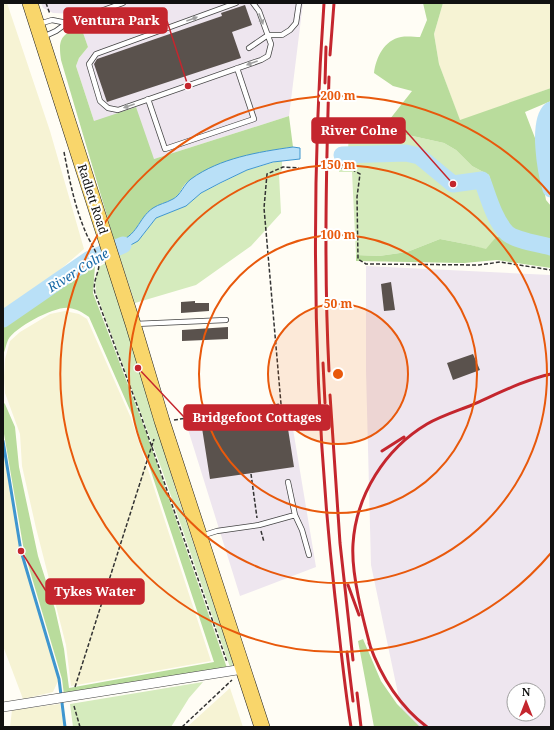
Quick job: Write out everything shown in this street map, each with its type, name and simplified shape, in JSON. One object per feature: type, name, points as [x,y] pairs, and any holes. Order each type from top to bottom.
[{"type":"main road","name":"Radlett Road","points":[[30,3],[44,27],[106,264],[133,324],[199,536],[237,670],[262,727]]},
{"type":"street","points":[[3,707],[237,670]]},
{"type":"lane","points":[[44,27],[67,23],[123,3]]},
{"type":"lane","points":[[236,3],[96,54],[92,57],[89,64],[100,101],[104,105],[118,110],[268,56],[271,44],[259,11],[253,3]]},
{"type":"lane","points":[[249,48],[268,35],[282,35],[290,30],[296,23],[299,3]]},
{"type":"lane","points":[[44,27],[56,31],[67,23]]},
{"type":"lane","points":[[148,99],[165,148],[254,119],[236,68]]},
{"type":"lane","points":[[133,324],[226,320]]},
{"type":"lane","points":[[288,482],[295,514],[302,530],[309,555]]},
{"type":"lane","points":[[199,536],[217,531],[259,525],[295,514]]},
{"type":"path","points":[[44,27],[46,3]]},
{"type":"path","points":[[162,420],[281,404],[264,208],[267,174],[283,167],[299,168]]},
{"type":"path","points":[[340,168],[351,169],[360,174],[357,197],[358,259],[366,264],[479,266],[500,262],[551,270]]},
{"type":"path","points":[[100,244],[106,264],[94,279],[95,293],[237,670],[182,727]]},
{"type":"path","points":[[80,727],[65,698],[154,439]]},
{"type":"path","points":[[251,474],[259,525],[264,542]]},
{"type":"shaded area","points":[[3,3],[7,3],[50,131],[84,249],[3,319]]},
{"type":"shaded area","points":[[41,3],[303,3],[289,116],[154,159],[94,121],[76,66],[79,58],[88,47],[76,14],[53,13],[43,8]]},
{"type":"shaded area","points":[[443,3],[551,3],[551,88],[460,121],[439,64],[434,34]]},
{"type":"shaded area","points":[[366,266],[551,275],[551,727],[405,727],[371,565],[366,370]]},
{"type":"shaded area","points":[[65,311],[79,314],[87,319],[131,418],[211,661],[71,686],[66,645],[36,528],[22,466],[20,434],[5,393],[4,378],[5,359],[10,341],[20,332],[50,314]]},
{"type":"shaded area","points":[[290,411],[316,567],[240,596],[186,423]]},
{"type":"shaded area","points":[[3,441],[21,551],[59,679],[53,692],[23,699],[3,646]]},
{"type":"shaded area","points":[[230,688],[243,727],[187,727]]},
{"type":"shaded area","points":[[60,704],[64,727],[10,727],[12,710]]},
{"type":"green space","points":[[423,3],[443,3],[434,34],[439,64],[460,120],[551,88],[551,101],[525,112],[535,138],[546,200],[551,206],[551,243],[511,230],[498,205],[489,175],[472,166],[456,150],[444,143],[408,135],[377,136],[375,122],[390,119],[412,91],[393,86],[374,73],[377,61],[382,50],[395,39],[403,37],[420,37],[427,20]]},
{"type":"green space","points":[[81,27],[88,47],[79,58],[76,66],[94,121],[136,107],[154,159],[289,116],[293,147],[230,160],[207,170],[186,183],[175,197],[153,208],[129,236],[115,243],[61,60],[60,47],[62,38],[69,32]]},
{"type":"green space","points":[[551,113],[551,179],[545,130]]},
{"type":"green space","points":[[408,135],[444,143],[456,150],[472,166],[489,175],[498,205],[511,230],[507,235],[496,237],[487,250],[471,245],[440,239],[407,252],[379,256],[356,255],[352,172],[339,172],[340,149],[348,149],[349,136]]},
{"type":"green space","points":[[282,160],[282,170],[279,174],[281,213],[251,246],[196,285],[135,303],[118,252],[128,248],[143,235],[156,218],[186,206],[201,193],[247,170]]},
{"type":"green space","points":[[507,235],[527,243],[551,249],[551,268],[497,260],[464,263],[356,261],[356,255],[379,256],[407,252],[440,239],[486,249],[496,237]]},
{"type":"green space","points":[[93,262],[95,266],[93,293],[146,432],[227,668],[64,695],[62,679],[24,551],[3,428],[3,402],[15,427],[19,467],[38,556],[55,609],[64,649],[69,688],[214,662],[133,417],[89,317],[75,309],[69,308],[55,310],[45,314],[36,318],[12,335],[8,340],[3,355],[3,321]]},
{"type":"green space","points":[[107,262],[177,494],[233,663],[231,670],[162,470],[96,293],[95,279],[99,267]]},
{"type":"green space","points":[[363,639],[381,681],[397,704],[420,727],[374,727],[358,641]]},
{"type":"green space","points":[[203,682],[189,698],[171,727],[73,727],[70,704]]},
{"type":"water","points":[[293,147],[300,148],[300,159],[273,162],[247,170],[220,183],[201,193],[186,206],[156,218],[138,241],[118,252],[115,243],[129,236],[148,212],[176,197],[188,181],[202,172],[240,157]]},
{"type":"building","points":[[245,5],[252,25],[232,32],[241,58],[107,102],[94,64],[97,59],[222,16],[221,13]]},
{"type":"building","points":[[391,282],[395,310],[384,311],[381,284]]},
{"type":"building","points":[[195,301],[195,303],[209,303],[209,311],[181,313],[181,302]]},
{"type":"building","points":[[228,327],[228,339],[182,341],[182,330]]},
{"type":"building","points":[[473,354],[480,370],[453,380],[447,363]]},
{"type":"building","points":[[286,416],[294,467],[210,479],[202,428]]},
{"type":"waterway","name":"River Colne","points":[[551,110],[544,125],[545,160],[551,189]]},
{"type":"waterway","name":"River Colne","points":[[342,155],[406,153],[419,156],[453,184],[482,180],[498,221],[509,235],[551,247]]},
{"type":"waterway","name":"River Colne","points":[[3,319],[90,259],[123,245]]},
{"type":"waterway","points":[[3,441],[21,551],[59,679],[65,727]]},
{"type":"railway","points":[[324,3],[317,152],[316,300],[318,375],[328,523],[342,662],[351,727]]},
{"type":"railway","points":[[330,55],[334,3]]},
{"type":"railway","points":[[325,83],[326,47]]},
{"type":"railway","points":[[329,77],[326,298],[329,371]]},
{"type":"railway","points":[[323,363],[325,403]]},
{"type":"railway","points":[[371,649],[361,611],[356,582],[353,544],[355,526],[360,508],[375,475],[398,446],[427,424],[501,392],[551,374]]},
{"type":"railway","points":[[330,395],[340,543],[353,660]]},
{"type":"railway","points":[[382,451],[404,437]]},
{"type":"railway","points":[[348,585],[359,615]]},
{"type":"railway","points":[[369,643],[379,667],[392,690],[407,709],[427,727]]},
{"type":"railway","points":[[347,652],[353,701]]},
{"type":"railway","points":[[357,693],[361,727]]},
{"type":"place","name":"Ventura Park","points":[[188,86]]},
{"type":"place","name":"River Colne","points":[[453,184]]},
{"type":"place","name":"Bridgefoot Cottages","points":[[138,368]]},
{"type":"place","name":"Tykes Water","points":[[21,551]]}]
